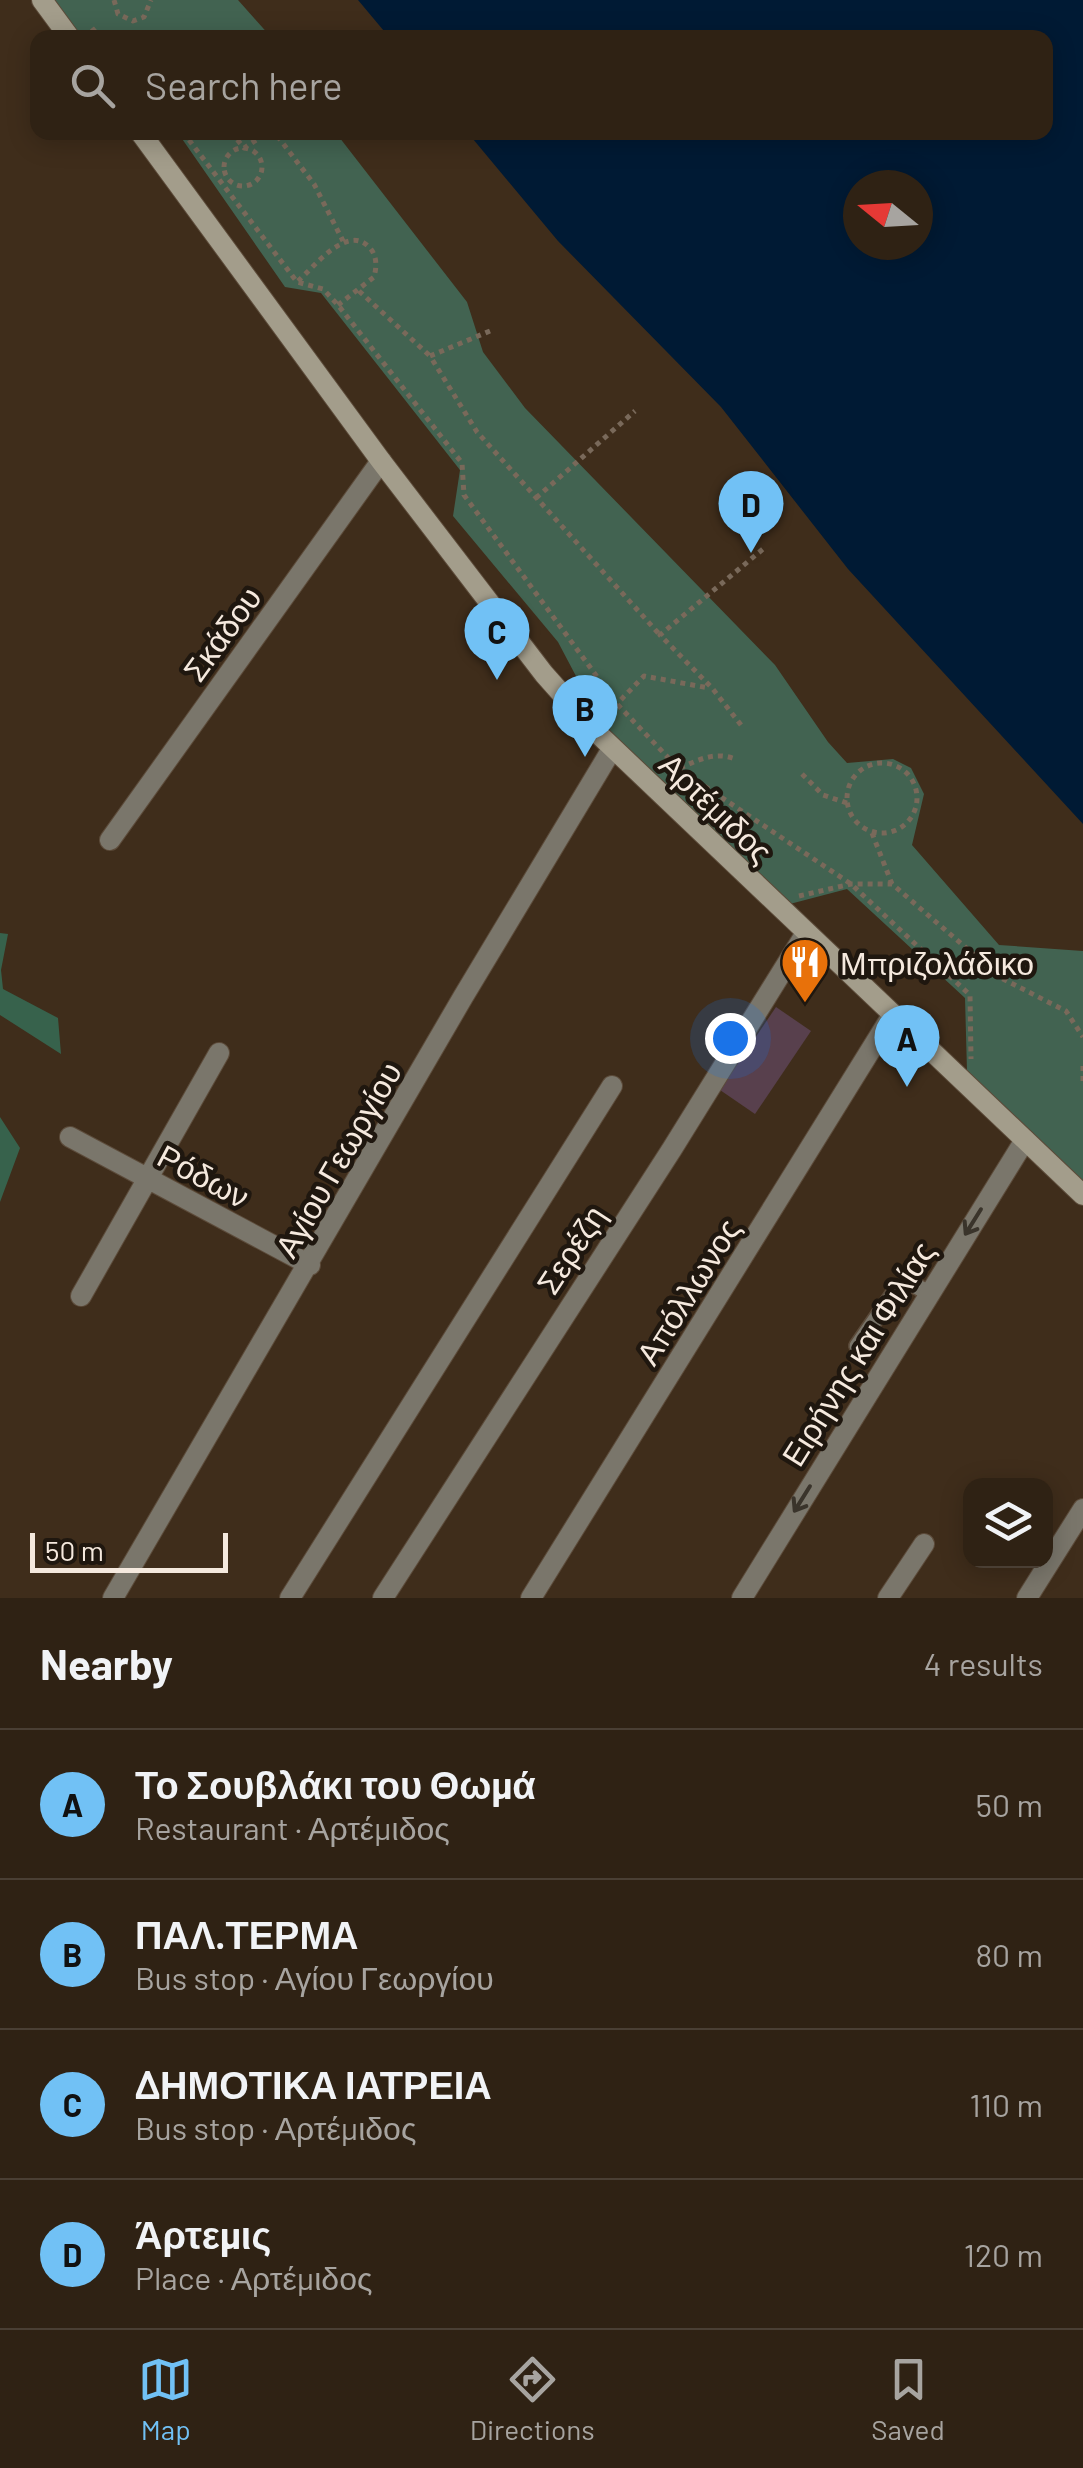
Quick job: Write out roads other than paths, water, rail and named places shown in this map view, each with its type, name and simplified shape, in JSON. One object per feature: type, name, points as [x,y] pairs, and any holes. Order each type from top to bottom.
[{"type":"main road","points":[[42,0],[64,30]]},
{"type":"main road","name":"Αρτέμιδος","points":[[146,140],[382,461],[544,674],[592,728],[1083,1194]]},
{"type":"street","name":"Σκάδου","points":[[110,840],[382,461]]},
{"type":"street","name":"Αγίου Γεωργίου","points":[[113,1598],[612,749]]},
{"type":"street","name":"Σερέζη","points":[[382,1598],[672,1149],[806,933]]},
{"type":"street","name":"Απόλλωνος","points":[[531,1598],[893,1014]]},
{"type":"street","points":[[81,1296],[218,1053]]},
{"type":"street","points":[[290,1598],[612,1086]]},
{"type":"street","name":"Ρόδων","points":[[70,1137],[310,1265]]},
{"type":"street","name":"Ειρήνης και Φιλίας","points":[[742,1598],[1025,1140]]},
{"type":"street","points":[[1027,1598],[1083,1510]]},
{"type":"street","points":[[888,1598],[924,1544]]},
{"type":"lane","points":[[857,1346],[898,1287],[912,1284],[929,1293]]},
{"type":"water","points":[[358,0],[1083,0],[1083,824],[848,569],[721,407],[558,241],[474,140],[1053,140],[1053,30],[383,30]]},
{"type":"place","name":"Άρτεμις","points":[[751,553]]},
{"type":"place","name":"ΔΗΜΟΤΙΚΑ ΙΑΤΡΕΙΑ","points":[[497,680]]},
{"type":"place","name":"ΠΑΛ.ΤΕΡΜΑ","points":[[585,757]]},
{"type":"place","name":"Μπριζολάδικο","points":[[805,1004]]},
{"type":"place","name":"Το Σουβλάκι του Θωμά","points":[[907,1087]]}]
